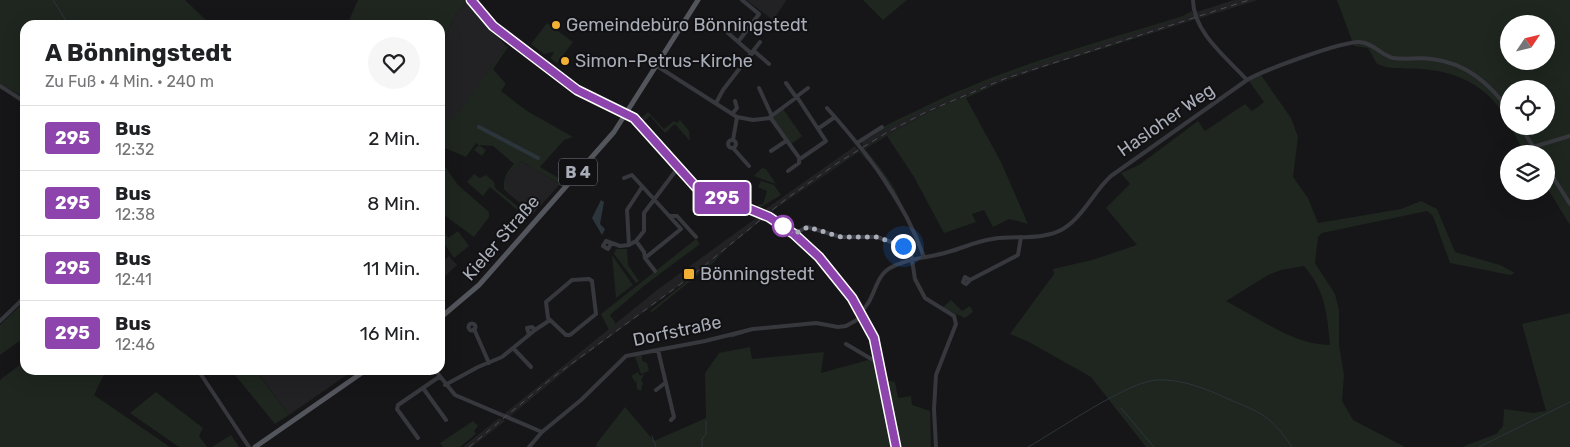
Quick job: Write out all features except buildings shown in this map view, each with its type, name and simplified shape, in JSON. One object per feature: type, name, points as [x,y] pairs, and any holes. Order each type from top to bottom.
[{"type":"main road","points":[[471,0],[493,26],[577,90],[627,114],[642,127],[678,168],[702,191],[769,217],[794,234],[832,270],[862,314],[874,338],[880,360],[896,447]]},
{"type":"main road","name":"Kieler Straße","points":[[445,314],[479,285],[597,151],[627,114],[698,0]]},
{"type":"main road","points":[[255,447],[359,375]]},
{"type":"street","points":[[738,42],[758,14],[742,0]]},
{"type":"street","points":[[1193,0],[1194,15],[1203,30],[1247,80]]},
{"type":"street","points":[[728,33],[769,64]]},
{"type":"street","points":[[714,103],[760,42]]},
{"type":"street","name":"Hasloher Weg","points":[[862,314],[885,271],[912,260],[948,253],[991,239],[1048,235],[1063,229],[1077,217],[1100,186],[1111,176],[1247,80],[1260,73],[1360,42],[1369,44],[1392,58],[1431,58],[1469,70],[1485,82],[1500,100]]},
{"type":"street","points":[[658,66],[737,117],[753,120],[771,116],[808,88]]},
{"type":"street","points":[[786,84],[818,128],[825,142],[799,159],[799,163],[788,171]]},
{"type":"street","points":[[0,86],[20,99]]},
{"type":"street","points":[[759,88],[771,116],[799,159]]},
{"type":"street","points":[[732,114],[737,108],[735,101]]},
{"type":"street","points":[[827,108],[857,143],[889,186],[914,231],[924,258]]},
{"type":"street","points":[[737,117],[733,140],[728,143],[729,147],[733,148],[749,166]]},
{"type":"street","points":[[818,128],[835,117]]},
{"type":"street","points":[[857,143],[882,127]]},
{"type":"street","points":[[1540,145],[1570,136]]},
{"type":"street","points":[[771,150],[786,141]]},
{"type":"street","points":[[611,244],[629,245],[636,241],[644,231],[644,213],[678,168]]},
{"type":"street","points":[[624,178],[632,175],[681,229],[645,258]]},
{"type":"street","points":[[1555,180],[1570,204]]},
{"type":"street","points":[[629,245],[626,210],[642,187]]},
{"type":"street","points":[[669,216],[676,216],[696,237]]},
{"type":"street","points":[[794,234],[808,227],[841,237],[877,237],[903,246],[908,250],[912,260],[914,280],[924,298],[954,316],[956,320],[936,375],[934,409],[936,447]]},
{"type":"street","points":[[970,280],[1018,255],[1021,237]]},
{"type":"street","points":[[636,241],[655,271]]},
{"type":"street","points":[[589,279],[592,281],[596,314],[570,335],[566,335],[550,320],[547,299],[572,280],[589,279]]},
{"type":"street","points":[[0,321],[20,302]]},
{"type":"street","name":"Dorfstraße","points":[[529,447],[542,432],[581,400],[622,359],[658,350],[706,342],[753,329],[816,323],[838,327],[846,326],[862,314]]},
{"type":"street","points":[[445,385],[502,357],[529,334],[550,320]]},
{"type":"street","points":[[474,330],[489,363]]},
{"type":"street","points":[[846,344],[873,360],[880,360]]},
{"type":"street","points":[[513,348],[531,367]]},
{"type":"street","points":[[658,350],[674,416],[672,420]]},
{"type":"street","points":[[201,375],[249,447]]},
{"type":"street","points":[[418,438],[397,409],[398,405],[439,377],[445,385],[462,399],[542,432]]},
{"type":"street","points":[[656,390],[665,383]]},
{"type":"street","points":[[423,388],[446,420]]},
{"type":"shaded area","points":[[0,0],[185,0],[206,20],[20,20],[20,95],[0,84]]},
{"type":"shaded area","points":[[358,0],[464,0],[466,2],[453,18],[445,39],[445,20],[349,20]]},
{"type":"shaded area","points":[[746,0],[785,0],[786,1],[773,20]]},
{"type":"shaded area","points":[[863,0],[907,0],[883,20]]},
{"type":"shaded area","points":[[1234,0],[1258,0],[1021,74],[975,91],[927,113],[863,149],[862,142],[899,121],[975,86],[1019,69]]},
{"type":"shaded area","points":[[1337,0],[1570,0],[1570,225],[1555,200],[1555,145],[1520,145],[1515,135],[1555,135],[1555,80],[1500,80],[1500,110],[1483,91],[1462,78],[1436,71],[1382,66],[1377,64],[1368,48],[1354,46]]},
{"type":"shaded area","points":[[466,2],[506,46],[453,121],[445,116],[445,39],[453,18]]},
{"type":"shaded area","points":[[1192,11],[1192,15],[1070,53],[989,82],[911,116],[873,136],[893,122],[980,82],[1047,58],[1183,16]]},
{"type":"shaded area","points":[[1194,20],[1044,67],[997,84],[966,98],[1001,162],[1028,224],[1009,219],[993,227],[984,210],[972,214],[976,222],[944,233],[914,177],[887,136],[865,149],[895,189],[900,203],[875,163],[863,149],[927,113],[975,91],[1074,56]]},
{"type":"shaded area","points":[[547,23],[573,42],[557,63],[550,58],[553,52],[544,54],[531,44]]},
{"type":"shaded area","points":[[506,46],[508,47],[493,69],[506,84],[501,91],[527,111],[573,137],[564,140],[540,167],[562,180],[560,184],[521,161],[506,178],[509,194],[504,189],[504,182],[507,173],[514,164],[493,146],[476,143],[466,157],[445,148],[445,116],[453,120]]},
{"type":"shaded area","points":[[1261,75],[1291,118],[1298,137],[1293,177],[1308,198],[1318,223],[1401,209],[1421,201],[1437,209],[1455,252],[1500,265],[1515,273],[1510,275],[1450,263],[1433,216],[1427,211],[1322,233],[1318,237],[1315,263],[1335,294],[1339,310],[1339,345],[1344,375],[1342,401],[1353,420],[1405,447],[1146,447],[1091,377],[1029,342],[1010,334],[1054,274],[1053,269],[1092,260],[1137,245],[1106,208],[1130,184],[1121,173],[1139,165],[1198,121],[1205,131],[1245,104],[1252,111],[1264,102],[1249,81]],"holes":[[[1304,266],[1317,285],[1324,304],[1330,345],[1316,344],[1289,335],[1226,301],[1268,275],[1281,270]]]},
{"type":"shaded area","points":[[783,109],[802,136],[790,145],[772,119],[773,115]]},
{"type":"shaded area","points":[[648,112],[664,129],[674,121],[677,123],[680,120],[689,131],[690,141],[675,124],[665,133],[650,116],[642,123],[639,120]]},
{"type":"shaded area","points":[[479,145],[486,150],[482,156],[474,150]]},
{"type":"shaded area","points":[[855,146],[859,151],[769,213],[763,211]]},
{"type":"shaded area","points":[[859,151],[873,164],[897,205],[873,166],[859,152],[771,212]]},
{"type":"shaded area","points":[[521,161],[560,184],[533,214],[509,194],[507,188],[506,178]]},
{"type":"shaded area","points":[[445,168],[458,185],[489,212],[489,217],[474,237],[445,216]]},
{"type":"shaded area","points":[[762,168],[766,169],[776,184],[754,176]]},
{"type":"shaded area","points":[[474,174],[480,178],[486,175],[494,182],[495,188],[527,214],[528,219],[490,187],[483,196],[467,182]]},
{"type":"shaded area","points":[[761,181],[774,185],[781,195],[758,209],[757,205],[763,204],[767,191],[758,187]]},
{"type":"shaded area","points":[[601,200],[604,202],[600,224],[605,229],[602,235],[592,218]]},
{"type":"shaded area","points":[[759,216],[764,218],[698,272],[576,362],[509,417],[504,414],[657,290]]},
{"type":"shaded area","points":[[458,231],[469,246],[454,258],[445,245],[445,234],[448,238]]},
{"type":"shaded area","points":[[696,239],[700,244],[645,285],[610,315],[616,324],[609,330],[601,314]]},
{"type":"shaded area","points":[[616,249],[627,249],[628,265],[639,281],[636,283],[614,254]]},
{"type":"shaded area","points":[[724,251],[714,262],[652,312],[650,311]]},
{"type":"shaded area","points":[[612,255],[633,285],[616,298]]},
{"type":"shaded area","points":[[449,256],[457,265],[445,276],[445,260]]},
{"type":"shaded area","points":[[951,300],[962,311],[970,306],[973,312],[965,318],[942,308]]},
{"type":"shaded area","points":[[20,306],[20,341],[0,355],[0,325]]},
{"type":"shaded area","points":[[1570,313],[1570,447],[1462,447],[1496,434],[1503,426],[1504,409],[1533,413],[1546,411],[1522,324]]},
{"type":"shaded area","points":[[750,347],[752,359],[824,352],[821,373],[868,360],[876,364],[892,447],[596,447],[597,443],[625,407],[654,441],[706,418],[705,373],[719,353]]},
{"type":"shaded area","points":[[642,355],[642,361],[647,363],[649,371],[641,374],[635,356]]},
{"type":"shaded area","points":[[20,365],[20,375],[104,375],[94,395],[170,447],[0,447],[0,380]]},
{"type":"shaded area","points":[[638,372],[640,376],[644,374],[641,381],[643,382],[641,391],[637,389],[636,377],[636,383],[631,376]]},
{"type":"shaded area","points":[[235,375],[259,375],[289,415],[275,424]]},
{"type":"shaded area","points":[[260,375],[347,375],[289,415]]},
{"type":"shaded area","points":[[885,380],[895,382],[898,398],[911,396],[912,405],[930,411],[931,447],[898,447]]},
{"type":"shaded area","points":[[156,392],[203,428],[199,436],[207,447],[179,447],[130,413]]},
{"type":"shaded area","points":[[499,418],[505,421],[472,447],[463,447]]},
{"type":"shaded area","points":[[473,421],[478,426],[474,431],[476,434],[460,447],[443,447],[440,443]]},
{"type":"shaded area","points":[[231,435],[239,447],[212,447]]},
{"type":"waterway","points":[[53,0],[66,20]]},
{"type":"waterway","points":[[479,127],[538,158]]},
{"type":"waterway","points":[[731,337],[744,333]]},
{"type":"waterway","points":[[1028,447],[1111,397],[1144,383],[1157,380],[1193,385],[1257,412],[1271,421],[1292,447]]},
{"type":"waterway","points":[[1479,447],[1570,402]]},
{"type":"waterway","points":[[1121,408],[1154,447]]},
{"type":"waterway","points":[[702,447],[702,439],[706,434],[706,421]]},
{"type":"waterway","points":[[652,436],[656,447]]},
{"type":"railway","points":[[469,447],[552,378],[693,275],[786,199],[836,164],[886,133],[926,112],[1004,79],[1249,0]]},
{"type":"bus line","name":"295","points":[[471,0],[493,26],[577,90],[634,118],[684,177],[696,187],[706,193],[769,217],[794,234],[832,270],[867,322],[874,338],[880,360],[896,447]]},
{"type":"place","name":"Gemeindebüro Bönningstedt","points":[[556,25]]},
{"type":"place","name":"Simon-Petrus-Kirche","points":[[565,61]]},
{"type":"place","name":"Bönningstedt","points":[[689,274]]},
{"type":"route","points":[[783,226],[794,234],[804,227],[808,227],[841,237],[877,237],[903,246]]}]
